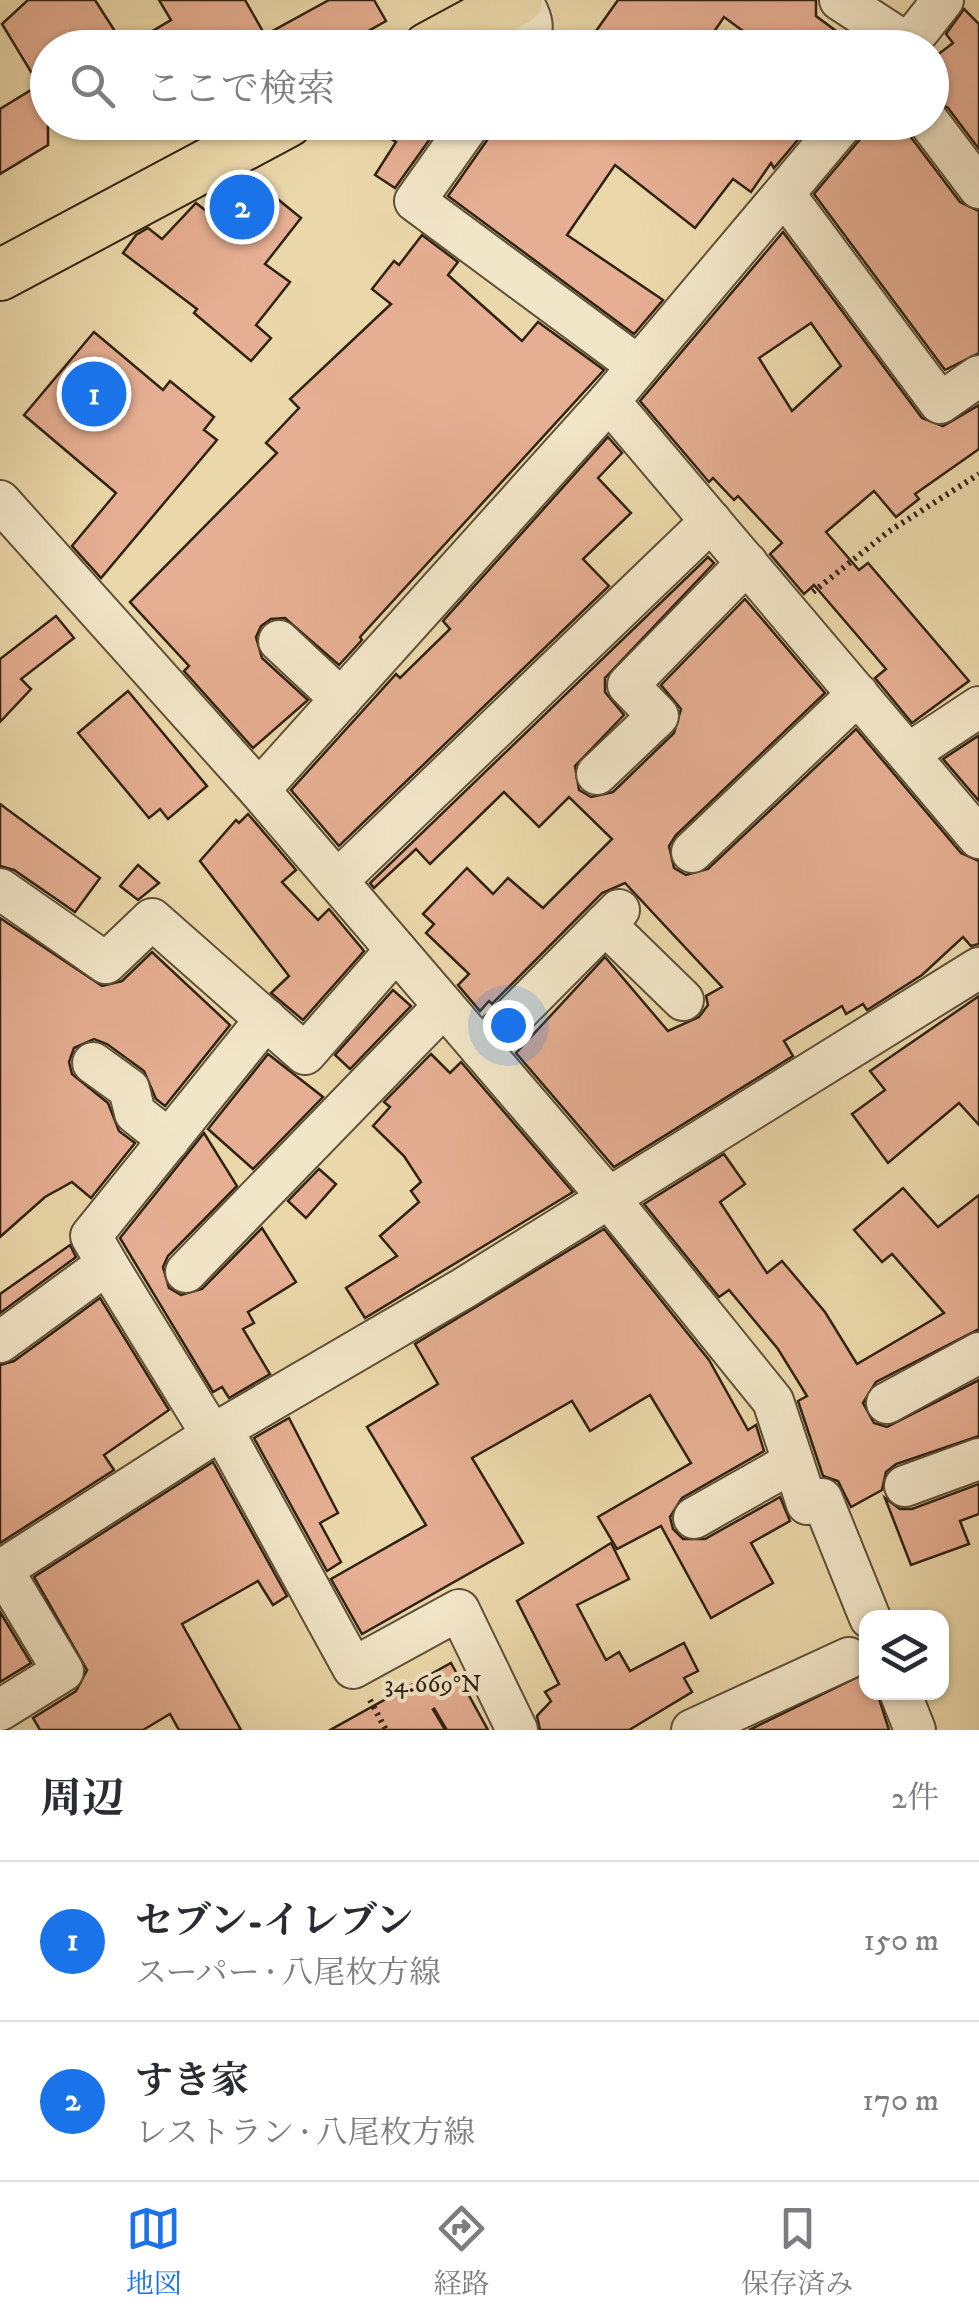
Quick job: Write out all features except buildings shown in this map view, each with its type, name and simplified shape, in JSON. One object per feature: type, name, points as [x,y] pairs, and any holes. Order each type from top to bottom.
[{"type":"main road","points":[[462,30],[519,0]]},
{"type":"main road","points":[[0,275],[253,140]]},
{"type":"street","points":[[519,0],[532,16],[532,30]]},
{"type":"street","points":[[840,0],[883,30]]},
{"type":"street","points":[[919,30],[943,0]]},
{"type":"street","points":[[458,140],[416,201],[638,366]]},
{"type":"street","points":[[259,790],[609,401],[829,140]]},
{"type":"street","points":[[943,140],[979,188]]},
{"type":"street","points":[[785,195],[940,403],[979,376]]},
{"type":"street","points":[[609,401],[979,838]]},
{"type":"street","points":[[0,501],[259,790],[608,1197],[773,1400],[808,1504],[822,1499],[867,1610]]},
{"type":"street","points":[[337,881],[712,521]]},
{"type":"street","points":[[597,774],[658,716],[628,684],[747,563]]},
{"type":"street","points":[[279,641],[341,699]]},
{"type":"street","points":[[692,852],[858,694]]},
{"type":"street","points":[[908,754],[979,707]]},
{"type":"street","points":[[0,888],[106,963],[152,919],[304,1054],[396,950]]},
{"type":"street","points":[[481,1049],[612,917],[683,1000]]},
{"type":"street","points":[[14,1730],[1,1710],[62,1672],[1,1570],[217,1432],[464,1288],[979,968]]},
{"type":"street","points":[[186,1272],[444,1006]]},
{"type":"street","points":[[266,1020],[91,1236],[217,1432],[353,1668],[459,1610],[517,1730]]},
{"type":"street","points":[[93,1063],[129,1090],[134,1114],[168,1140]]},
{"type":"street","points":[[0,1342],[108,1264]]},
{"type":"street","points":[[887,1403],[979,1353]]},
{"type":"street","points":[[905,1486],[979,1459]]},
{"type":"street","points":[[694,1518],[794,1462]]},
{"type":"street","points":[[692,1730],[849,1658]]},
{"type":"street","points":[[903,1700],[915,1730]]},
{"type":"path","points":[[788,612],[888,532],[979,474]]},
{"type":"place","name":"すき家","points":[[242,207]]},
{"type":"place","name":"セブン-イレブン","points":[[94,394]]}]
